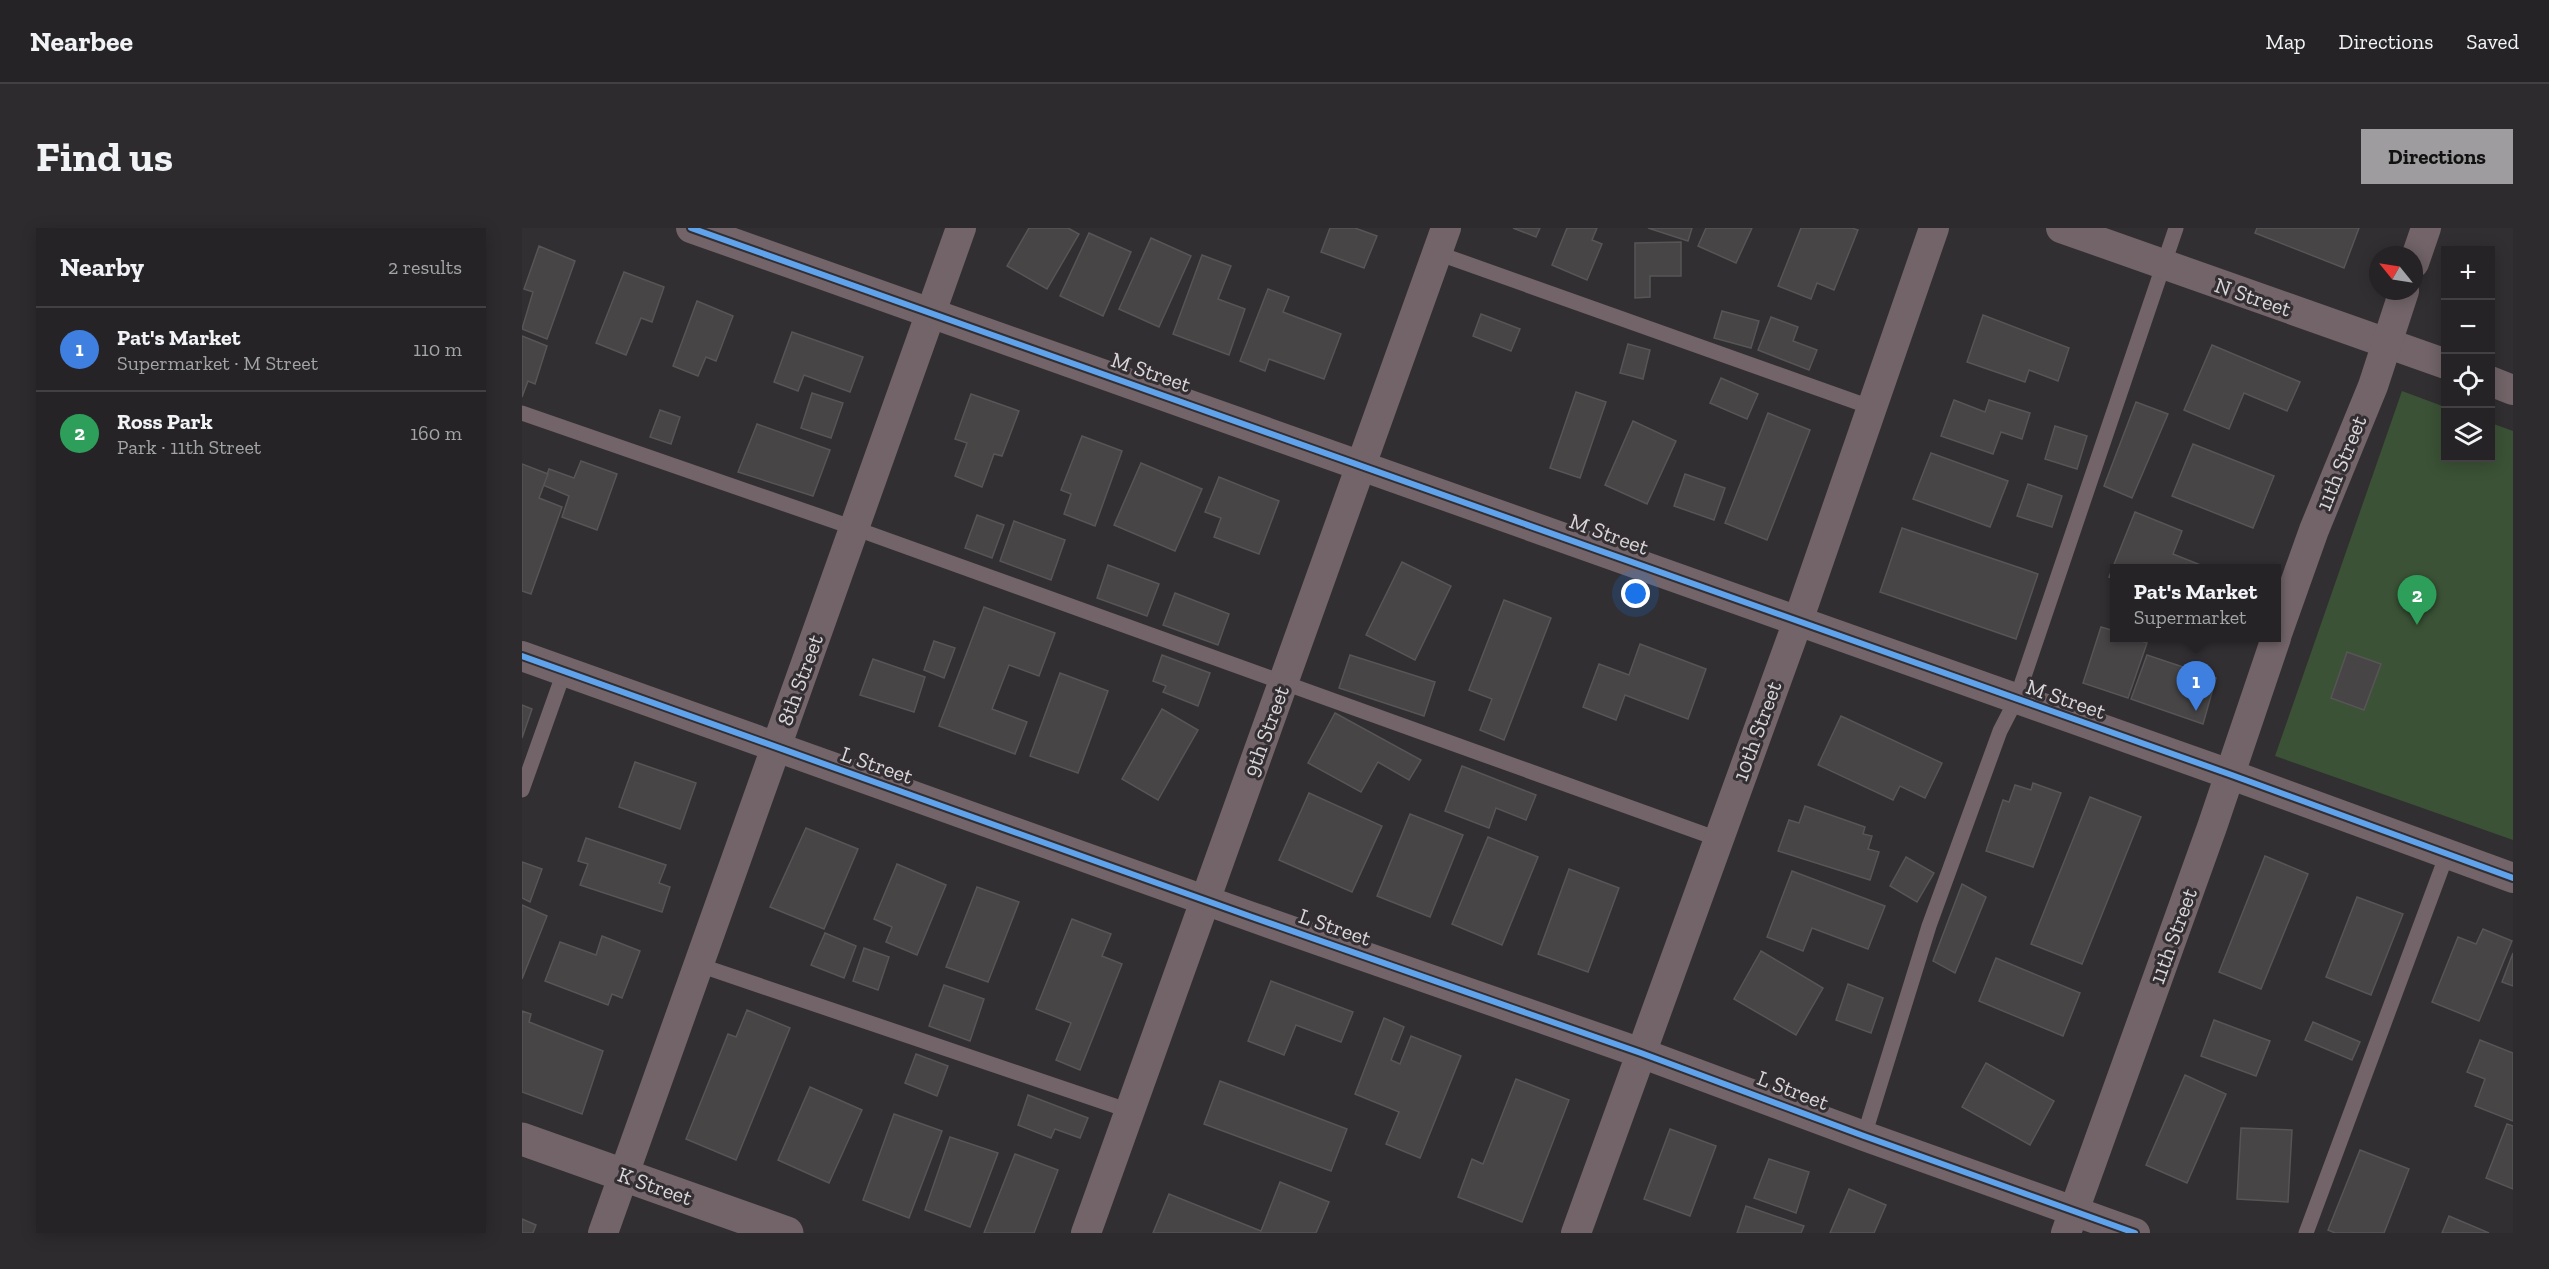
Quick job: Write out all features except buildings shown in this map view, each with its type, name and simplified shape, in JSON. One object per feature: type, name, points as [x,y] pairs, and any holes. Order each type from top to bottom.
[{"type":"street","name":"M Street","points":[[691,228],[2229,774],[2513,878]]},
{"type":"street","name":"8th Street","points":[[603,1233],[961,228]]},
{"type":"street","name":"10th Street","points":[[1576,1233],[1798,621],[1934,228]]},
{"type":"street","name":"N Street","points":[[2061,228],[2441,363]]},
{"type":"street","points":[[2420,246],[2426,228]]},
{"type":"street","name":"9th Street","points":[[1086,1233],[1441,241]]},
{"type":"street","name":"11th Street","points":[[2281,622],[2314,530],[2373,386],[2401,300]]},
{"type":"street","points":[[2495,383],[2513,390]]},
{"type":"street","name":"11th Street","points":[[2070,1222],[2274,642]]},
{"type":"street","name":"L Street","points":[[522,656],[1641,1053],[1864,1136],[2070,1222],[2135,1233]]},
{"type":"street","name":"K Street","points":[[522,1139],[787,1233]]},
{"type":"lane","points":[[1864,1136],[1929,926],[2000,731],[2016,700],[2176,228]]},
{"type":"lane","points":[[1441,241],[1873,408]]},
{"type":"lane","points":[[522,412],[854,528],[1718,839]]},
{"type":"lane","points":[[522,790],[564,672]]},
{"type":"lane","points":[[2306,1233],[2447,854]]},
{"type":"lane","points":[[699,965],[1130,1111]]},
{"type":"green space","points":[[2402,391],[2441,406],[2441,462],[2495,462],[2495,424],[2513,431],[2513,840],[2275,756]]},
{"type":"cycle path","points":[[691,228],[2229,774],[2513,878]]},
{"type":"cycle path","points":[[522,656],[1252,917],[1641,1053],[2135,1233]]},
{"type":"place","name":"Ross Park","points":[[2417,625]]},
{"type":"place","name":"Pat's Market","points":[[2196,711]]}]
